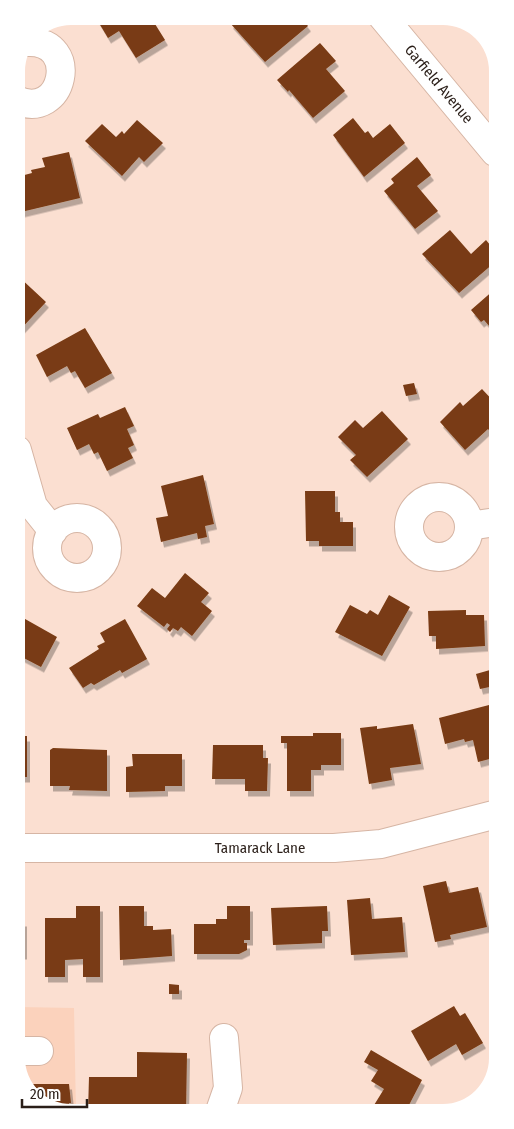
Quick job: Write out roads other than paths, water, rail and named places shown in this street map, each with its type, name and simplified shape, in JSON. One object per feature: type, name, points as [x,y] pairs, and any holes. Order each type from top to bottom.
[{"type":"street","name":"Garfield Avenue","points":[[389,25],[489,145]]},
{"type":"street","points":[[25,102],[32,104],[42,102],[57,89],[61,79],[60,64],[53,51],[44,45],[35,43]]},
{"type":"street","points":[[25,476],[33,506],[52,531]]},
{"type":"street","points":[[469,526],[489,523]]},
{"type":"street","name":"Tamarack Lane","points":[[25,848],[334,848],[382,844],[489,816]]},
{"type":"street","points":[[223,1104],[228,1088],[224,1038]]}]
